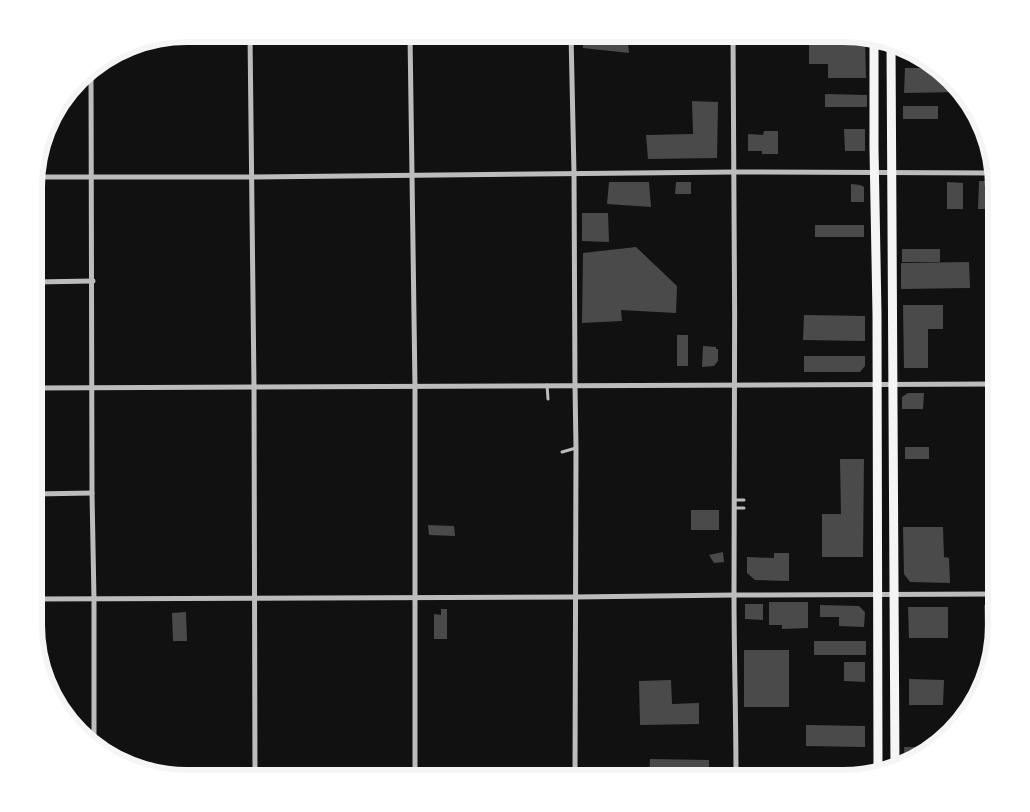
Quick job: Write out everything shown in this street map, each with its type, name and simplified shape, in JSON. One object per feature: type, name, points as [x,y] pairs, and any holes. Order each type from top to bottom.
[{"type":"main road","points":[[874,46],[878,765]]},
{"type":"main road","points":[[891,51],[895,760]]},
{"type":"street","points":[[250,42],[254,387],[255,769]]},
{"type":"street","points":[[410,42],[415,386],[415,769]]},
{"type":"street","points":[[571,43],[576,448],[575,770]]},
{"type":"street","points":[[733,43],[736,770]]},
{"type":"street","points":[[91,80],[94,735]]},
{"type":"street","points":[[43,177],[252,177],[734,172],[986,173]]},
{"type":"street","points":[[42,282],[93,281]]},
{"type":"street","points":[[42,388],[988,384]]},
{"type":"street","points":[[43,494],[92,493]]},
{"type":"street","points":[[43,599],[575,598],[987,594]]},
{"type":"lane","points":[[547,385],[548,399]]},
{"type":"lane","points":[[562,452],[576,448]]},
{"type":"lane","points":[[735,500],[744,500]]},
{"type":"lane","points":[[735,508],[744,508]]},
{"type":"building","points":[[583,43],[628,43],[629,53],[583,48]]},
{"type":"building","points":[[809,43],[865,44],[866,78],[828,78],[828,64],[809,64]]},
{"type":"building","points":[[905,68],[924,68],[951,92],[904,93]]},
{"type":"building","points":[[825,94],[867,95],[867,107],[825,107]]},
{"type":"building","points":[[692,101],[718,102],[717,158],[648,159],[646,135],[693,134]]},
{"type":"building","points":[[903,106],[938,106],[938,119],[903,119]]},
{"type":"building","points":[[844,129],[865,129],[865,151],[845,151]]},
{"type":"building","points":[[764,131],[778,131],[778,154],[762,154],[762,151],[748,151],[748,134],[763,135]]},
{"type":"building","points":[[979,181],[987,181],[988,209],[978,209]]},
{"type":"building","points":[[609,182],[649,182],[651,207],[607,204]]},
{"type":"building","points":[[676,182],[691,182],[691,194],[675,194]]},
{"type":"building","points":[[947,182],[963,183],[963,209],[947,209]]},
{"type":"building","points":[[851,184],[864,187],[864,202],[851,202]]},
{"type":"building","points":[[582,213],[608,213],[609,242],[582,241]]},
{"type":"building","points":[[815,225],[864,225],[864,237],[815,237]]},
{"type":"building","points":[[636,247],[677,286],[676,313],[621,310],[622,321],[582,323],[583,253]]},
{"type":"building","points":[[902,249],[940,249],[940,262],[902,262]]},
{"type":"building","points":[[969,262],[970,288],[901,289],[901,263]]},
{"type":"building","points":[[903,305],[943,305],[943,329],[928,329],[928,368],[904,368]]},
{"type":"building","points":[[804,315],[865,316],[865,341],[803,340]]},
{"type":"building","points":[[677,335],[688,335],[688,366],[677,366]]},
{"type":"building","points":[[703,346],[716,347],[718,349],[718,361],[714,366],[702,367]]},
{"type":"building","points":[[804,356],[865,356],[865,366],[860,372],[804,372]]},
{"type":"building","points":[[908,393],[924,393],[923,409],[902,409],[902,397]]},
{"type":"building","points":[[905,447],[929,447],[929,459],[905,459]]},
{"type":"building","points":[[840,459],[864,459],[863,557],[822,557],[822,514],[841,514]]},
{"type":"building","points":[[691,510],[719,510],[719,530],[691,530]]},
{"type":"building","points":[[428,525],[454,526],[455,536],[429,535]]},
{"type":"building","points":[[903,527],[943,527],[944,557],[949,558],[950,583],[910,582],[904,574]]},
{"type":"building","points":[[723,552],[724,562],[714,563],[709,555]]},
{"type":"building","points":[[774,553],[789,553],[789,581],[755,580],[747,573],[747,557],[774,558]]},
{"type":"building","points":[[769,602],[808,602],[808,628],[782,629],[782,625],[769,625]]},
{"type":"building","points":[[745,604],[763,604],[763,620],[745,619]]},
{"type":"building","points":[[820,605],[859,606],[865,612],[864,627],[839,626],[839,617],[820,617]]},
{"type":"building","points":[[984,605],[987,605],[987,634],[985,637]]},
{"type":"building","points":[[908,607],[948,607],[948,638],[909,638]]},
{"type":"building","points":[[441,609],[447,609],[447,639],[434,639],[434,614],[441,615]]},
{"type":"building","points":[[186,612],[187,641],[173,641],[172,613]]},
{"type":"building","points":[[814,641],[866,641],[866,655],[814,655]]},
{"type":"building","points":[[744,650],[789,650],[789,707],[744,707]]},
{"type":"building","points":[[844,662],[865,662],[865,682],[844,681]]},
{"type":"building","points":[[909,679],[944,680],[943,705],[909,705]]},
{"type":"building","points":[[671,680],[672,704],[699,703],[699,724],[640,725],[639,681]]},
{"type":"building","points":[[806,725],[865,726],[865,747],[806,746]]},
{"type":"building","points":[[904,747],[920,747],[906,755],[905,756]]},
{"type":"building","points":[[650,759],[709,760],[709,770],[649,770]]}]
